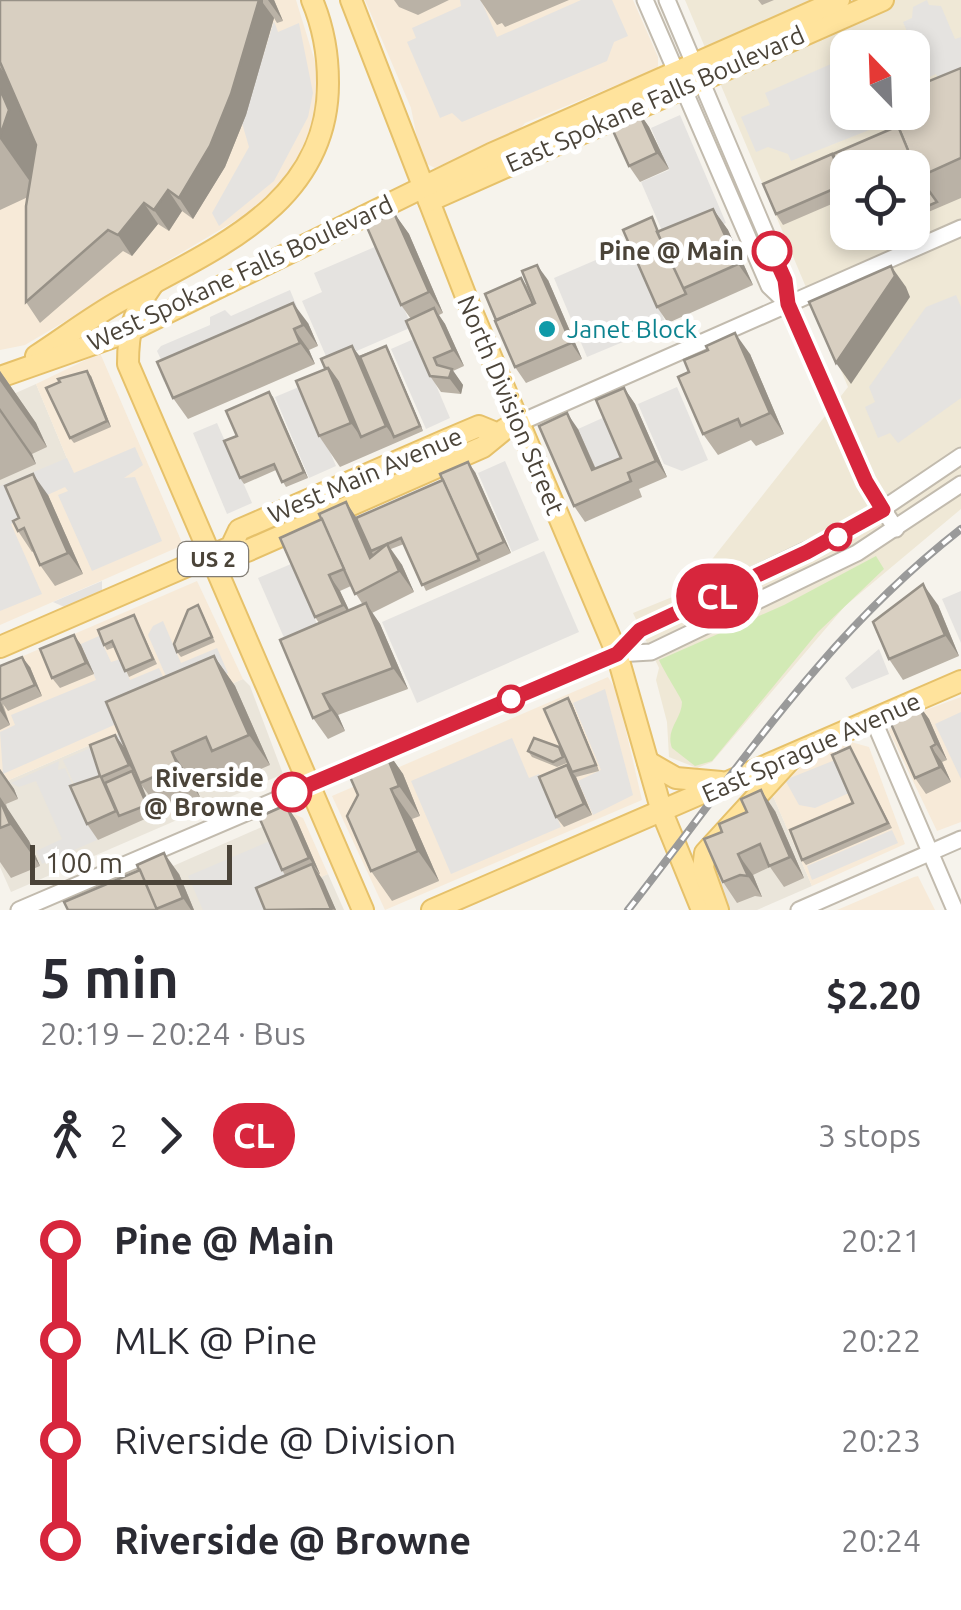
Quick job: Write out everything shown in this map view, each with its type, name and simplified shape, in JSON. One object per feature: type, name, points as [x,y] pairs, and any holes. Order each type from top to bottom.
[{"type":"main road","points":[[5,375],[118,302],[244,233],[278,205],[300,176],[319,140],[328,107],[324,39],[312,0]]},
{"type":"main road","name":"North Division Street","points":[[350,0],[519,423],[617,654],[662,812],[702,910]]},
{"type":"main road","name":"East Spokane Falls Boulevard","points":[[426,194],[689,74],[839,0]]},
{"type":"main road","name":"East Spokane Falls Boulevard","points":[[689,74],[883,0]]},
{"type":"main road","name":"West Spokane Falls Boulevard","points":[[5,375],[128,332],[426,194]]},
{"type":"main road","points":[[128,332],[135,310],[153,284]]},
{"type":"main road","name":"US 2","points":[[128,332],[128,364],[221,552],[363,910]]},
{"type":"main road","name":"West Main Avenue","points":[[0,647],[221,552],[239,530],[446,440],[479,426],[496,433],[519,423]]},
{"type":"main road","name":"East Sprague Avenue","points":[[432,910],[961,682]]},
{"type":"main road","points":[[718,910],[703,868],[705,853],[799,751]]},
{"type":"main road","points":[[648,762],[682,780],[730,782]]},
{"type":"street","points":[[645,0],[689,74],[785,280],[788,304],[866,482],[896,530]]},
{"type":"street","points":[[667,0],[689,74]]},
{"type":"street","points":[[519,423],[961,228]]},
{"type":"street","points":[[617,654],[640,630],[807,552],[883,510],[961,456]]},
{"type":"street","points":[[19,910],[617,654],[651,652],[804,580],[896,530],[961,484]]},
{"type":"street","points":[[873,719],[955,910]]},
{"type":"street","points":[[799,910],[961,839]]},
{"type":"shaded area","points":[[0,0],[296,0],[320,78],[319,100],[304,146],[282,182],[257,208],[25,345],[0,350]]},
{"type":"shaded area","points":[[365,0],[633,0],[658,57],[658,68],[525,123],[517,132],[435,168],[425,163],[411,108]]},
{"type":"shaded area","points":[[460,0],[481,0],[497,37],[581,0],[612,0],[628,36],[614,42],[607,61],[462,122],[452,113],[440,118],[407,42],[416,38],[412,28],[461,6]]},
{"type":"shaded area","points":[[685,0],[961,0],[961,509],[845,606],[712,762],[697,768],[669,757],[667,722],[656,680],[659,668],[633,613],[687,591],[848,387]]},
{"type":"shaded area","points":[[927,0],[929,5],[941,6],[955,39],[961,37],[961,75],[941,84],[936,74],[930,77],[930,30],[906,30],[903,22],[912,18],[913,7]]},
{"type":"shaded area","points":[[274,21],[278,32],[299,23],[313,93],[308,117],[274,181],[219,226],[212,213],[249,147],[242,123]]},
{"type":"shaded area","points":[[830,64],[830,130],[869,130],[791,161],[788,154],[768,147],[756,152],[741,117],[770,105],[765,93]]},
{"type":"shaded area","points":[[680,115],[726,223],[669,247],[641,182],[669,170],[651,128]]},
{"type":"shaded area","points":[[633,244],[666,324],[587,357],[554,278]]},
{"type":"shaded area","points":[[377,246],[412,327],[329,363],[302,301],[322,292],[314,273]]},
{"type":"shaded area","points":[[290,290],[304,324],[173,370],[164,382],[160,372],[164,366],[157,351],[161,346],[210,325],[210,317],[225,310],[231,316]]},
{"type":"shaded area","points":[[956,295],[961,307],[961,398],[898,443],[890,433],[878,438],[865,407],[875,402],[869,387],[926,307]]},
{"type":"shaded area","points":[[416,338],[450,418],[426,429],[391,349]]},
{"type":"shaded area","points":[[100,353],[183,545],[0,625],[0,505],[73,473],[36,384]]},
{"type":"shaded area","points":[[330,374],[312,410],[336,466],[309,478],[275,397]]},
{"type":"shaded area","points":[[36,384],[73,473],[0,505],[0,400]]},
{"type":"shaded area","points":[[677,387],[708,460],[682,471],[664,464],[638,404]]},
{"type":"shaded area","points":[[607,416],[632,473],[603,486],[578,429]]},
{"type":"shaded area","points":[[217,423],[252,503],[227,514],[193,433]]},
{"type":"shaded area","points":[[135,447],[143,465],[124,478],[135,477],[162,541],[92,571],[58,495],[68,491],[65,487],[21,507],[24,518],[11,524],[42,594],[0,611],[0,486],[67,458],[74,473]]},
{"type":"shaded area","points":[[505,461],[539,540],[512,552],[478,473]]},
{"type":"shaded area","points":[[544,551],[579,632],[417,703],[382,622]]},
{"type":"shaded area","points":[[291,564],[322,635],[289,649],[258,578]]},
{"type":"shaded area","points":[[102,581],[102,592],[69,609],[53,602]]},
{"type":"shaded area","points":[[197,581],[243,679],[0,784],[0,666]]},
{"type":"shaded area","points":[[961,591],[961,643],[942,599]]},
{"type":"shaded area","points":[[163,621],[181,663],[217,648],[228,673],[182,693],[168,681],[148,635],[153,626]]},
{"type":"shaded area","points":[[99,636],[111,662],[121,659],[130,680],[159,668],[173,699],[3,774],[0,732],[15,725],[11,715],[96,680],[81,644]]},
{"type":"shaded area","points":[[879,649],[889,674],[852,689],[845,678]]},
{"type":"shaded area","points":[[608,677],[617,692],[642,800],[385,910],[332,796]]},
{"type":"shaded area","points":[[243,679],[250,686],[283,774],[11,892],[0,867],[0,784]]},
{"type":"shaded area","points":[[605,689],[633,795],[593,815],[578,781],[601,770],[573,703]]},
{"type":"shaded area","points":[[961,697],[961,822],[937,831],[889,731],[896,721]]},
{"type":"shaded area","points":[[961,712],[961,779],[935,724]]},
{"type":"shaded area","points":[[120,735],[124,745],[96,758],[109,789],[82,801],[63,760]]},
{"type":"shaded area","points":[[512,738],[529,778],[539,774],[561,827],[451,874],[411,781]]},
{"type":"shaded area","points":[[851,742],[869,747],[905,844],[812,886],[770,789],[778,776]]},
{"type":"shaded area","points":[[835,760],[849,793],[815,808],[799,805],[785,780]]},
{"type":"shaded area","points":[[59,761],[58,770],[65,768],[97,840],[42,864],[36,851],[62,839],[36,781],[19,787],[11,783]]},
{"type":"shaded area","points":[[770,789],[812,886],[757,910],[725,910],[709,855]]},
{"type":"shaded area","points":[[294,814],[303,818],[328,874],[293,890],[264,826]]},
{"type":"shaded area","points":[[264,826],[293,889],[328,874],[344,910],[73,910]]},
{"type":"shaded area","points":[[892,830],[898,843],[812,880],[807,866]]},
{"type":"shaded area","points":[[270,841],[291,889],[265,910],[203,910],[188,876]]},
{"type":"shaded area","points":[[918,876],[935,910],[837,910],[914,877]]},
{"type":"green space","points":[[876,556],[884,569],[818,632],[712,761],[695,766],[672,748],[672,730],[682,702],[659,660],[784,605]]},
{"type":"building","points":[[0,0],[259,0],[231,94],[210,146],[179,198],[168,190],[154,210],[144,203],[118,235],[108,230],[26,302],[26,206],[36,145],[0,62]]},
{"type":"building","points":[[961,68],[961,158],[930,172],[930,150],[908,150],[899,130],[930,130],[930,81]]},
{"type":"building","points":[[0,89],[9,110],[0,136]]},
{"type":"building","points":[[638,111],[657,153],[629,166],[610,124]]},
{"type":"building","points":[[889,130],[900,130],[908,150],[842,150]]},
{"type":"building","points":[[830,155],[830,191],[776,214],[763,184]]},
{"type":"building","points":[[713,209],[738,264],[682,289],[657,232]]},
{"type":"building","points":[[394,213],[429,292],[401,305],[366,225]]},
{"type":"building","points":[[652,217],[686,294],[657,307],[623,230]]},
{"type":"building","name":"Janet Block","points":[[537,265],[571,343],[515,367],[495,321],[535,303],[522,271]]},
{"type":"building","points":[[891,266],[895,276],[836,363],[809,302]]},
{"type":"building","points":[[521,278],[533,304],[496,320],[485,294]]},
{"type":"building","points":[[293,303],[303,325],[294,329],[300,343],[173,398],[157,362]]},
{"type":"building","points":[[434,308],[453,350],[434,358],[437,365],[452,369],[449,378],[430,376],[406,321]]},
{"type":"building","points":[[735,333],[770,413],[741,426],[738,419],[703,434],[678,377],[689,372],[684,360]]},
{"type":"building","points":[[352,346],[386,426],[361,437],[338,382],[321,359]]},
{"type":"building","points":[[386,346],[420,426],[394,437],[360,357]]},
{"type":"building","points":[[328,368],[351,423],[319,436],[296,381]]},
{"type":"building","points":[[87,371],[107,421],[70,438],[46,388],[60,382],[58,379]]},
{"type":"building","points":[[624,388],[656,461],[628,473],[631,481],[574,506],[539,426],[567,413],[592,470],[621,458],[596,400]]},
{"type":"building","points":[[269,392],[304,472],[282,482],[274,464],[240,478],[224,441],[237,436],[226,411]]},
{"type":"building","points":[[468,462],[504,542],[476,555],[440,474]]},
{"type":"building","points":[[33,474],[68,553],[40,565],[24,528],[18,531],[13,521],[19,518],[5,486]]},
{"type":"building","points":[[443,480],[479,560],[422,585],[401,538],[371,551],[356,518]]},
{"type":"building","points":[[346,502],[370,558],[387,544],[399,571],[355,594],[319,514]]},
{"type":"building","points":[[322,519],[344,569],[329,575],[343,605],[315,617],[280,538]]},
{"type":"building","points":[[923,584],[945,635],[889,659],[873,622]]},
{"type":"building","points":[[366,603],[393,668],[323,694],[331,710],[313,718],[280,640]]},
{"type":"building","points":[[198,605],[212,637],[177,652],[174,644],[188,610]]},
{"type":"building","points":[[134,615],[153,659],[125,671],[112,641],[104,645],[98,630]]},
{"type":"building","points":[[74,635],[86,663],[52,678],[40,649]]},
{"type":"building","points":[[214,656],[249,735],[212,751],[206,737],[172,752],[178,766],[140,783],[106,702]]},
{"type":"building","points":[[22,657],[35,685],[0,700],[0,666]]},
{"type":"building","points":[[568,698],[596,765],[572,772],[544,709]]},
{"type":"building","points":[[918,704],[936,744],[931,747],[940,767],[915,778],[888,717]]},
{"type":"building","points":[[115,735],[129,765],[101,777],[116,811],[87,824],[70,786],[100,776],[90,745]]},
{"type":"building","points":[[534,738],[559,747],[563,757],[553,762],[528,751]]},
{"type":"building","points":[[382,744],[399,786],[391,789],[418,851],[371,871],[347,816],[358,795],[343,761]]},
{"type":"building","points":[[850,747],[888,823],[802,860],[790,830],[853,803],[832,755]]},
{"type":"building","points":[[567,765],[584,804],[556,817],[539,777]]},
{"type":"building","points":[[132,771],[147,805],[119,816],[105,783]]},
{"type":"building","points":[[761,790],[790,857],[769,866],[760,844],[738,854],[748,876],[723,882],[704,839],[722,832],[719,824],[747,812],[741,799]]},
{"type":"building","points":[[0,800],[10,824],[0,828]]},
{"type":"building","points":[[286,805],[309,858],[282,870],[259,817]]},
{"type":"building","points":[[164,853],[183,898],[156,909],[137,865]]},
{"type":"building","points":[[312,864],[331,909],[265,910],[256,888]]},
{"type":"building","points":[[140,870],[157,910],[68,910],[64,902]]},
{"type":"railway","points":[[628,910],[823,661],[865,615],[961,529]]},
{"type":"bus line","name":"CL","points":[[292,792],[617,654],[640,630],[807,552],[883,510],[866,482],[788,304],[785,280],[772,251]]},
{"type":"place","name":"Pine @ Main","points":[[772,251]]},
{"type":"place","name":"Janet Block","points":[[547,329]]},
{"type":"place","name":"Riverside @ Browne","points":[[292,792]]}]
